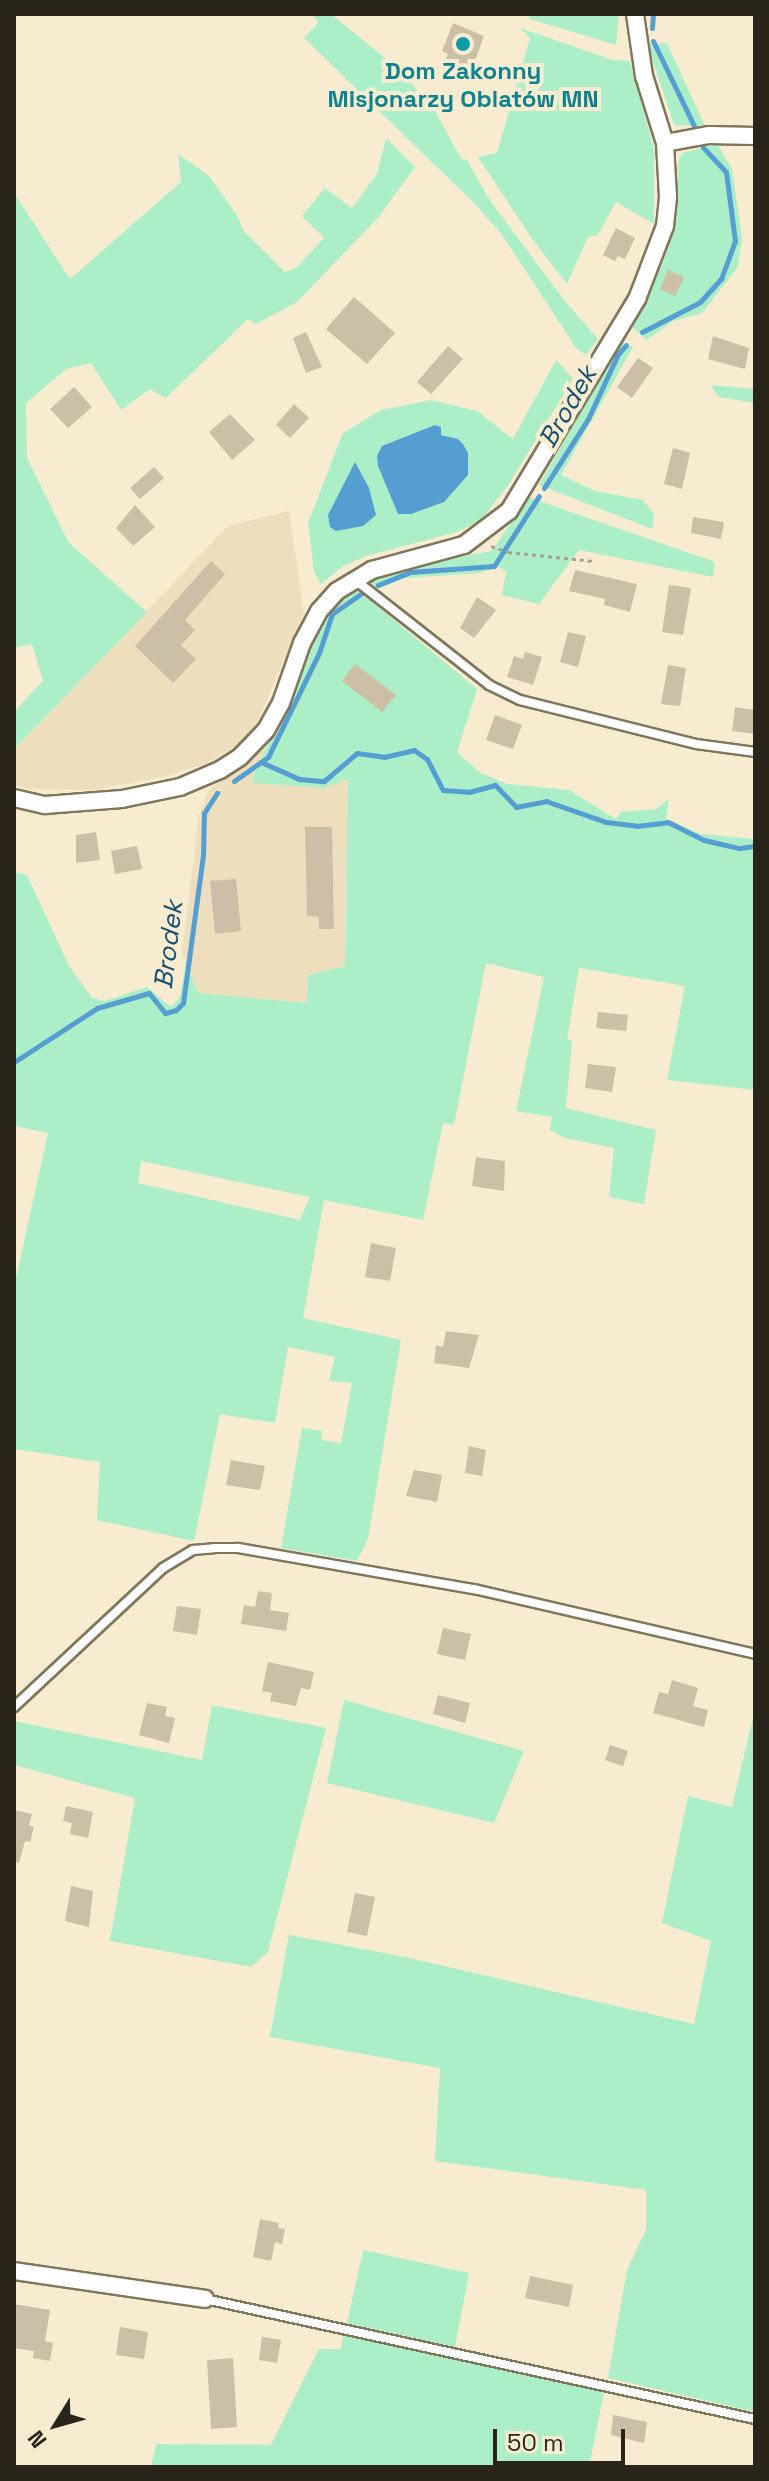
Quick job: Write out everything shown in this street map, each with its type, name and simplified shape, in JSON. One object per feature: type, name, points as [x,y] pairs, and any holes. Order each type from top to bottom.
[{"type":"street","points":[[14,798],[45,805],[122,799],[180,787],[220,770],[240,757],[266,730],[281,703],[302,643],[319,611],[354,579],[372,570],[464,545],[509,511],[637,299],[665,226],[668,197],[665,143],[644,76],[635,14]]},
{"type":"street","points":[[665,143],[709,135],[755,136]]},
{"type":"street","points":[[14,2271],[205,2299]]},
{"type":"lane","points":[[354,579],[489,685],[520,700],[696,744],[755,752]]},
{"type":"lane","points":[[14,1707],[62,1666],[163,1568],[193,1550],[214,1548],[268,1553],[474,1589],[755,1654]]},
{"type":"lane","points":[[205,2299],[755,2419]]},
{"type":"path","points":[[500,550],[594,561]]},
{"type":"shaded area","points":[[289,511],[304,613],[258,721],[242,742],[208,763],[162,777],[94,790],[26,789],[14,785],[14,749],[228,526]]},
{"type":"shaded area","points":[[267,745],[254,774],[324,788],[348,778],[345,966],[308,975],[307,1003],[198,993],[182,952],[199,815],[209,790]]},
{"type":"green space","points":[[311,14],[331,14],[401,71],[436,113],[462,160],[466,159],[491,202],[565,301],[598,339],[586,355],[576,348],[503,236],[473,202],[304,38],[319,22]]},
{"type":"green space","points":[[527,14],[619,14],[616,45],[530,19]]},
{"type":"green space","points":[[520,28],[613,60],[630,61],[654,149],[654,224],[616,202],[598,235],[588,237],[567,284],[535,243],[478,157],[497,153],[530,38]]},
{"type":"green space","points":[[667,43],[705,126],[674,125],[647,44]]},
{"type":"green space","points":[[386,138],[415,167],[377,219],[297,302],[256,324],[248,319],[166,398],[150,389],[121,410],[91,363],[66,369],[26,403],[27,458],[69,543],[147,612],[14,749],[14,712],[43,681],[32,644],[14,648],[14,193],[70,279],[181,182],[178,154],[209,176],[237,215],[243,230],[285,272],[296,268],[324,238],[302,216],[325,188],[352,208],[377,174]]},
{"type":"green space","points":[[717,144],[732,169],[742,237],[738,267],[702,313],[673,321],[647,340],[631,326],[662,265],[674,230],[679,159],[683,153]]},
{"type":"green space","points":[[621,342],[633,347],[561,475],[595,491],[643,500],[654,514],[652,529],[539,485]]},
{"type":"green space","points":[[556,360],[573,379],[509,484],[481,520],[457,532],[366,556],[342,567],[321,584],[314,572],[308,523],[343,433],[381,410],[431,400],[477,411],[513,439]]},
{"type":"green space","points":[[711,385],[755,389],[755,403],[718,397]]},
{"type":"green space","points":[[528,497],[715,562],[713,577],[579,550],[539,604],[502,595],[506,571],[499,567],[480,573],[405,578],[377,589],[371,582],[378,575],[492,551]]},
{"type":"green space","points":[[354,590],[477,689],[457,752],[479,772],[507,784],[569,790],[616,819],[621,812],[656,809],[669,799],[666,819],[701,834],[755,839],[755,1090],[667,1080],[685,986],[579,968],[567,1039],[572,1041],[566,1108],[656,1130],[644,1204],[609,1197],[614,1148],[565,1138],[550,1130],[552,1117],[516,1111],[544,977],[486,963],[454,1125],[443,1123],[423,1220],[324,1200],[303,1318],[401,1340],[368,1539],[357,1561],[281,1548],[302,1428],[322,1431],[321,1440],[341,1443],[352,1383],[329,1381],[335,1357],[288,1347],[275,1423],[220,1414],[194,1541],[97,1520],[100,1462],[14,1449],[14,1287],[48,1133],[14,1126],[14,872],[27,875],[69,966],[92,998],[105,1001],[147,987],[171,1007],[180,997],[186,963],[198,993],[307,1003],[308,975],[345,966],[348,779],[324,788],[253,783],[254,774],[330,608]],"holes":[[[141,1161],[310,1197],[300,1220],[138,1183]]]},
{"type":"green space","points":[[344,1700],[524,1751],[494,1823],[327,1783]]},
{"type":"green space","points":[[212,1705],[326,1728],[268,1952],[251,1967],[110,1941],[135,1798],[14,1765],[14,1721],[202,1760]]},
{"type":"green space","points":[[755,1709],[755,2412],[608,2378],[627,2270],[646,2230],[646,2190],[435,2161],[440,2068],[270,2037],[289,1935],[405,1957],[694,2024],[711,1941],[662,1923],[688,1796],[732,1807]]},
{"type":"green space","points":[[363,2250],[469,2273],[455,2347],[347,2323]]},
{"type":"green space","points":[[344,2333],[604,2392],[589,2467],[151,2467],[156,2444],[271,2445],[319,2349],[341,2349]]},
{"type":"water","points":[[435,425],[441,427],[441,435],[458,439],[463,444],[468,453],[468,475],[444,502],[411,514],[398,514],[378,466],[377,456],[382,446]]},
{"type":"water","points":[[355,462],[369,488],[376,515],[363,526],[336,531],[330,527],[328,515]]},
{"type":"building","name":"Dom Zakonny Misjonarzy Oblatów MN","points":[[453,23],[484,36],[469,77],[443,67],[448,54],[442,51]]},
{"type":"building","points":[[616,228],[635,238],[625,259],[618,256],[615,261],[603,255]]},
{"type":"building","points":[[668,270],[684,277],[675,296],[660,289]]},
{"type":"building","points":[[354,297],[395,333],[367,364],[326,329]]},
{"type":"building","points":[[306,332],[322,367],[306,373],[293,338]]},
{"type":"building","points":[[713,336],[749,348],[745,369],[708,359]]},
{"type":"building","points":[[448,346],[463,359],[431,394],[417,382]]},
{"type":"building","points":[[638,358],[653,368],[632,398],[617,387]]},
{"type":"building","points":[[74,387],[92,407],[68,428],[50,409]]},
{"type":"building","points":[[294,404],[309,418],[290,438],[276,425]]},
{"type":"building","points":[[230,414],[255,440],[232,460],[209,432]]},
{"type":"building","points":[[673,448],[690,453],[682,489],[664,484]]},
{"type":"building","points":[[154,467],[164,478],[140,499],[130,488]]},
{"type":"building","points":[[135,505],[155,527],[133,546],[116,528]]},
{"type":"building","points":[[693,517],[724,522],[721,539],[691,533]]},
{"type":"building","points":[[211,561],[225,574],[185,620],[195,630],[181,645],[196,659],[173,683],[135,646]]},
{"type":"building","points":[[575,570],[637,584],[630,612],[604,605],[605,599],[569,591]]},
{"type":"building","points":[[669,585],[691,588],[683,635],[662,632]]},
{"type":"building","points":[[477,597],[496,610],[474,638],[460,628]]},
{"type":"building","points":[[568,632],[586,636],[578,667],[560,662]]},
{"type":"building","points":[[525,652],[542,657],[533,685],[507,677],[514,656],[523,659]]},
{"type":"building","points":[[355,664],[396,695],[382,712],[342,681]]},
{"type":"building","points":[[668,665],[686,668],[680,706],[661,704]]},
{"type":"building","points":[[735,707],[755,710],[755,734],[732,731]]},
{"type":"building","points":[[495,715],[522,725],[513,749],[486,740]]},
{"type":"building","points":[[305,827],[332,827],[334,929],[319,929],[319,917],[307,916]]},
{"type":"building","points":[[96,832],[100,860],[76,863],[76,835]]},
{"type":"building","points":[[137,846],[142,869],[115,874],[111,851]]},
{"type":"building","points":[[236,879],[241,931],[215,934],[210,881]]},
{"type":"building","points":[[598,1012],[628,1015],[626,1031],[596,1028]]},
{"type":"building","points":[[588,1064],[616,1067],[612,1092],[585,1088]]},
{"type":"building","points":[[476,1157],[505,1161],[504,1191],[472,1186]]},
{"type":"building","points":[[371,1243],[396,1248],[390,1281],[365,1277]]},
{"type":"building","points":[[446,1331],[479,1335],[469,1368],[434,1363],[436,1345],[443,1347]]},
{"type":"building","points":[[469,1446],[486,1450],[482,1476],[465,1473]]},
{"type":"building","points":[[231,1460],[265,1466],[260,1490],[226,1485]]},
{"type":"building","points":[[414,1470],[442,1475],[437,1502],[406,1496]]},
{"type":"building","points":[[258,1591],[272,1593],[270,1610],[289,1613],[286,1631],[241,1624],[244,1605],[255,1607]]},
{"type":"building","points":[[177,1606],[201,1609],[197,1635],[173,1631]]},
{"type":"building","points":[[443,1628],[471,1634],[465,1660],[437,1654]]},
{"type":"building","points":[[268,1662],[314,1672],[310,1690],[301,1688],[296,1706],[270,1701],[272,1693],[262,1691]]},
{"type":"building","points":[[672,1680],[698,1688],[693,1706],[708,1710],[704,1727],[653,1713],[659,1692],[668,1694]]},
{"type":"building","points":[[438,1695],[470,1703],[465,1723],[433,1714]]},
{"type":"building","points":[[147,1703],[167,1707],[165,1716],[175,1718],[169,1743],[139,1735]]},
{"type":"building","points":[[610,1745],[628,1751],[623,1766],[605,1760]]},
{"type":"building","points":[[66,1806],[93,1812],[88,1838],[70,1834],[72,1823],[63,1821]]},
{"type":"building","points":[[14,1810],[32,1814],[29,1825],[34,1827],[30,1842],[25,1841],[19,1863],[14,1862]]},
{"type":"building","points":[[71,1886],[93,1891],[89,1927],[65,1921]]},
{"type":"building","points":[[355,1893],[375,1897],[367,1936],[347,1932]]},
{"type":"building","points":[[260,2219],[279,2223],[278,2228],[285,2229],[282,2244],[275,2242],[271,2261],[253,2257]]},
{"type":"building","points":[[530,2276],[573,2285],[569,2307],[525,2298]]},
{"type":"building","points":[[14,2304],[50,2310],[45,2341],[53,2343],[50,2361],[33,2358],[34,2351],[14,2348]]},
{"type":"building","points":[[120,2327],[148,2332],[144,2359],[116,2355]]},
{"type":"building","points":[[262,2337],[281,2340],[277,2363],[259,2360]]},
{"type":"building","points":[[233,2358],[237,2427],[211,2429],[207,2360]]},
{"type":"building","points":[[613,2415],[647,2422],[644,2443],[611,2435]]},
{"type":"waterway","name":"Brodek","points":[[652,28],[653,14]]},
{"type":"waterway","name":"Brodek","points":[[653,41],[696,130]]},
{"type":"waterway","name":"Brodek","points":[[642,332],[700,302],[721,279],[735,241],[726,172],[703,147]]},
{"type":"waterway","name":"Brodek","points":[[544,488],[588,419],[618,354],[626,345]]},
{"type":"waterway","name":"Brodek","points":[[378,585],[410,572],[494,566],[539,496]]},
{"type":"waterway","name":"Brodek","points":[[234,781],[268,757],[319,653],[332,614],[362,593]]},
{"type":"waterway","points":[[261,762],[299,779],[324,781],[357,753],[384,757],[414,750],[427,759],[443,790],[469,792],[495,785],[516,807],[546,801],[606,822],[637,826],[668,822],[704,840],[740,848],[755,846]]},
{"type":"waterway","name":"Brodek","points":[[14,1062],[97,1008],[149,993],[165,1013],[176,1010],[183,1003],[203,856],[204,813],[217,793]]},
{"type":"place","name":"Dom Zakonny Misjonarzy Oblatów MN","points":[[463,44]]}]
